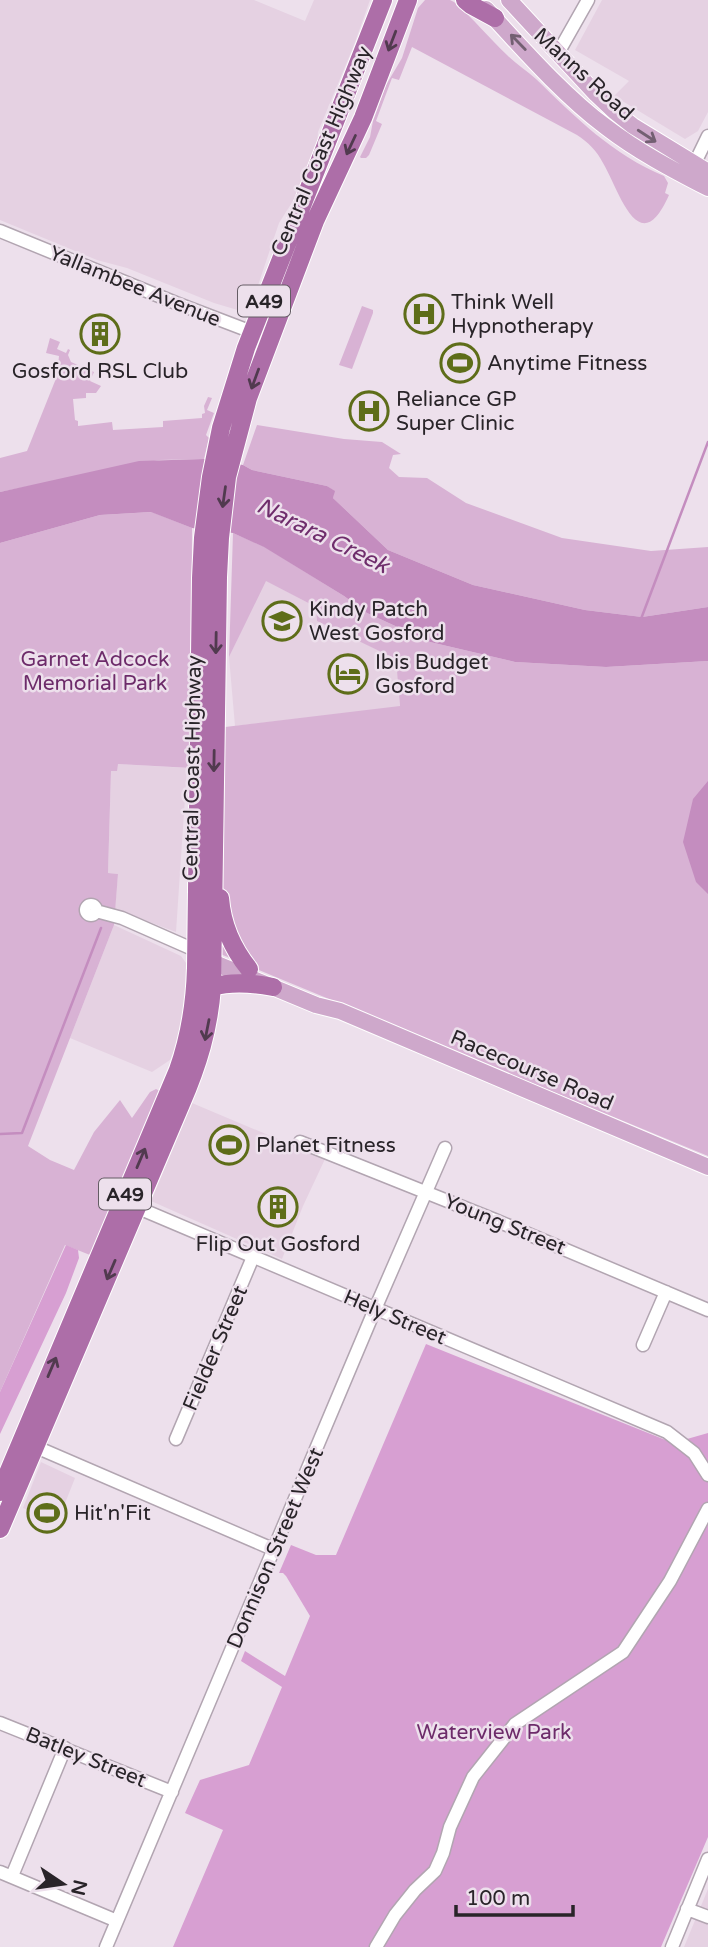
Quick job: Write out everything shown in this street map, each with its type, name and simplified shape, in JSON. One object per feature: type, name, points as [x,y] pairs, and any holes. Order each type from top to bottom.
[{"type":"highway","name":"Central Coast Highway","points":[[223,456],[315,222],[363,118],[408,0]]},
{"type":"highway","points":[[465,0],[495,18]]},
{"type":"highway","name":"Central Coast Highway","points":[[0,1529],[26,1430],[200,1057],[212,987],[207,956],[211,538],[229,400],[252,332],[380,4]]},
{"type":"highway","name":"Central Coast Highway","points":[[8,1493],[36,1447],[130,1204],[185,1050],[207,956],[214,814],[218,578],[211,538]]},
{"type":"highway","points":[[214,814],[220,904],[232,942],[249,969]]},
{"type":"highway","points":[[212,987],[234,983],[272,986]]},
{"type":"highway","points":[[0,1480],[26,1430]]},
{"type":"highway","points":[[0,1540],[8,1493]]},
{"type":"main road","name":"Manns Road","points":[[478,0],[541,67],[595,118],[641,150],[696,171]]},
{"type":"main road","name":"Manns Road","points":[[509,0],[596,94],[633,126],[696,171],[708,188]]},
{"type":"main road","points":[[558,53],[559,72],[595,118]]},
{"type":"main road","name":"Racecourse Road","points":[[207,956],[249,969],[318,997],[340,1011]]},
{"type":"main road","name":"Racecourse Road","points":[[207,956],[316,1005],[340,1011],[708,1167]]},
{"type":"street","points":[[558,53],[588,0]]},
{"type":"street","points":[[696,171],[708,136]]},
{"type":"street","name":"Yallambee Avenue","points":[[0,231],[252,332],[268,343]]},
{"type":"street","points":[[96,911],[122,918],[207,956]]},
{"type":"street","name":"Young Street","points":[[300,1142],[427,1192],[708,1310]]},
{"type":"street","name":"Donnison Street West","points":[[106,1947],[445,1148]]},
{"type":"street","name":"Hely Street","points":[[130,1204],[667,1432],[694,1453],[708,1475]]},
{"type":"street","name":"Fielder Street","points":[[176,1439],[253,1256]]},
{"type":"street","points":[[643,1345],[666,1292]]},
{"type":"street","points":[[36,1447],[275,1550]]},
{"type":"street","points":[[376,1947],[395,1915],[435,1871],[450,1827],[473,1777],[515,1724],[623,1652],[670,1580],[708,1509]]},
{"type":"street","name":"Batley Street","points":[[0,1723],[172,1792]]},
{"type":"street","points":[[65,1748],[6,1874],[117,1921]]},
{"type":"street","points":[[672,1947],[708,1860]]},
{"type":"street","points":[[687,1909],[708,1917]]},
{"type":"shaded area","points":[[0,0],[254,0],[305,21],[314,0],[370,0],[318,132],[317,144],[298,193],[279,223],[250,309],[241,311],[214,303],[127,268],[97,260],[0,220]]},
{"type":"shaded area","points":[[602,0],[708,0],[708,112],[698,131],[685,139],[614,96],[629,81],[575,50]]},
{"type":"shaded area","points":[[265,580],[316,607],[318,621],[397,659],[400,707],[235,726],[229,657]]},
{"type":"shaded area","points":[[118,764],[187,768],[176,932],[115,909],[118,874],[108,873],[111,771]]},
{"type":"shaded area","points":[[114,925],[181,956],[186,963],[185,1002],[180,1038],[170,1060],[152,1072],[70,1038]]},
{"type":"shaded area","points":[[192,1103],[325,1159],[282,1259],[151,1201]]},
{"type":"shaded area","points":[[41,1462],[75,1478],[58,1521],[23,1508]]},
{"type":"shaded area","points":[[708,1889],[708,1947],[684,1947]]},
{"type":"green space","points":[[425,0],[454,2],[510,58],[596,134],[628,157],[664,176],[668,183],[665,193],[669,195],[658,214],[648,222],[639,222],[631,215],[601,159],[581,138],[412,47],[399,80],[392,78],[376,121],[382,124],[369,155],[361,158],[386,85],[402,58],[418,8]]},
{"type":"green space","points":[[362,306],[373,310],[373,313],[352,369],[339,365]]},
{"type":"green space","points":[[50,338],[60,342],[57,349],[66,353],[70,350],[68,355],[71,362],[94,372],[90,381],[101,386],[96,393],[86,393],[86,398],[73,399],[78,426],[112,422],[113,430],[163,427],[163,421],[202,418],[208,397],[212,398],[207,410],[214,413],[206,435],[209,438],[204,459],[159,460],[0,492],[0,458],[27,451],[57,376],[59,356],[46,353]]},
{"type":"green space","points":[[257,425],[344,439],[382,442],[401,454],[393,455],[389,468],[399,477],[427,478],[466,503],[562,538],[651,551],[708,547],[708,607],[642,617],[585,610],[473,585],[388,550],[333,498],[334,491],[327,486],[252,470],[243,465]]},
{"type":"green space","name":"Garnet Adcock Memorial Park","points":[[152,512],[192,528],[191,768],[118,764],[117,771],[111,771],[108,873],[118,874],[114,925],[28,1146],[50,1160],[74,1170],[94,1132],[120,1100],[132,1118],[150,1092],[156,1089],[162,1092],[90,1255],[65,1245],[0,1392],[0,543],[100,515]]},
{"type":"green space","points":[[233,533],[265,547],[367,613],[430,642],[515,662],[606,667],[708,661],[708,1156],[218,953],[217,728],[400,706],[396,659],[317,621],[316,607],[266,581],[229,657]]},
{"type":"green space","points":[[66,1245],[78,1250],[79,1258],[66,1293],[0,1434],[0,1392]]},
{"type":"green space","name":"Waterview Park","points":[[426,1344],[673,1443],[708,1433],[708,1837],[661,1947],[173,1947],[223,1830],[185,1813],[200,1780],[249,1765],[282,1687],[241,1661],[245,1651],[285,1676],[310,1616],[286,1576],[279,1573],[291,1545],[316,1555],[336,1555]]},
{"type":"water","name":"Narara Creek","points":[[204,459],[243,465],[252,470],[327,486],[335,491],[333,498],[388,550],[473,585],[585,610],[642,617],[708,607],[708,661],[606,667],[515,662],[430,642],[367,613],[264,547],[233,533],[192,528],[151,512],[100,515],[0,543],[0,492],[139,461]]},
{"type":"water","points":[[708,781],[708,894],[696,882],[683,842],[693,799]]},
{"type":"waterway","points":[[641,619],[708,442]]},
{"type":"waterway","points":[[0,1134],[22,1133],[101,928]]},
{"type":"place","name":"Think Well Hypnotherapy","points":[[424,314]]},
{"type":"place","name":"Gosford RSL Club","points":[[100,334]]},
{"type":"place","name":"Anytime Fitness","points":[[460,363]]},
{"type":"place","name":"Reliance GP Super Clinic","points":[[369,411]]},
{"type":"place","name":"Kindy Patch West Gosford","points":[[282,621]]},
{"type":"place","name":"Ibis Budget Gosford","points":[[348,674]]},
{"type":"place","name":"Planet Fitness","points":[[229,1145]]},
{"type":"place","name":"Flip Out Gosford","points":[[278,1207]]},
{"type":"place","name":"Hit'n'Fit","points":[[47,1513]]}]
